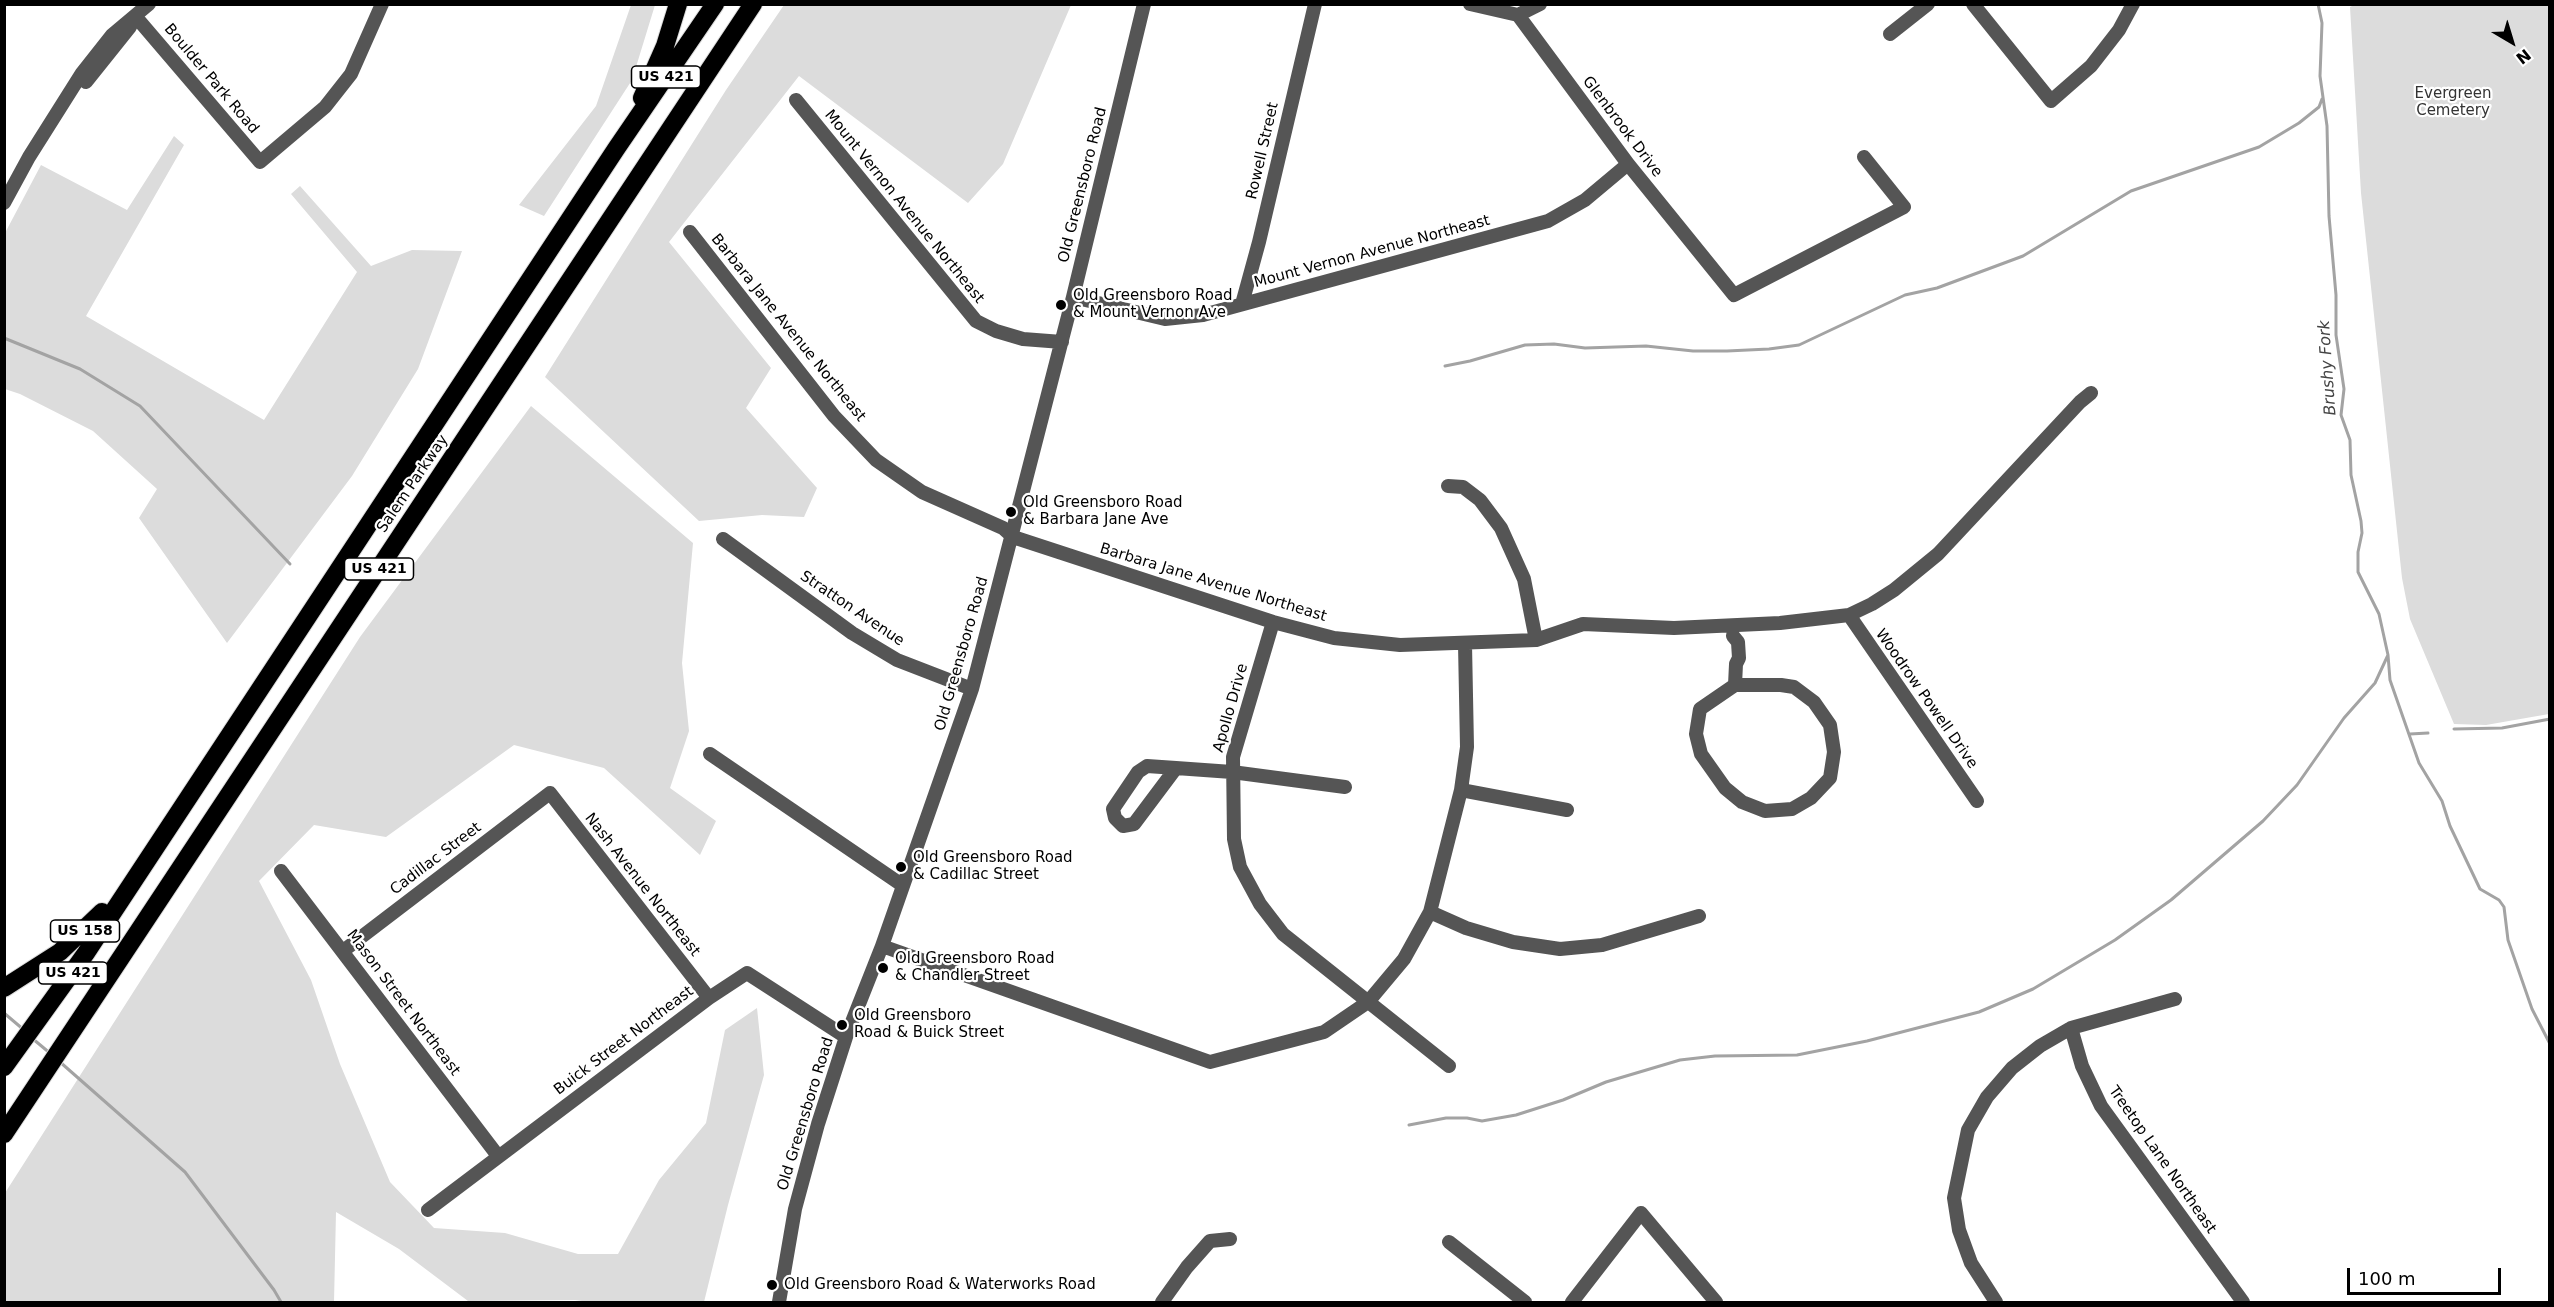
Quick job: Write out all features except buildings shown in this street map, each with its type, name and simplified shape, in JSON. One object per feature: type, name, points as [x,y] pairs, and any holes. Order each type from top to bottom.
[{"type":"highway","points":[[616,149],[653,73],[678,4]]},
{"type":"highway","name":"Salem Parkway","points":[[4,1066],[68,980],[135,875],[616,149],[715,4]]},
{"type":"highway","name":"Salem Parkway","points":[[4,1134],[753,4]]},
{"type":"highway","name":"US 158","points":[[4,988],[44,964],[74,941],[135,875]]},
{"type":"street","points":[[4,203],[52,121],[120,43],[136,17],[149,4]]},
{"type":"street","name":"Boulder Park Road","points":[[136,17],[260,162],[325,107],[351,74],[382,4]]},
{"type":"street","name":"Old Greensboro Road","points":[[781,1302],[795,1209],[818,1124],[846,1037],[882,946],[972,689],[1062,342],[1144,4]]},
{"type":"street","name":"Rowell Street","points":[[1242,304],[1315,4]]},
{"type":"street","points":[[1470,4],[1518,15],[1540,4]]},
{"type":"street","points":[[1890,34],[1928,4]]},
{"type":"street","points":[[1973,4],[2051,101],[2091,66],[2119,30],[2133,4]]},
{"type":"street","name":"Glenbrook Drive","points":[[1518,15],[1628,164],[1734,295],[1904,207],[1864,157]]},
{"type":"street","name":"Mount Vernon Avenue Northeast","points":[[796,100],[976,321],[996,331],[1023,339],[1062,342]]},
{"type":"street","name":"Mount Vernon Avenue Northeast","points":[[1073,297],[1165,319],[1203,315],[1548,221],[1584,200],[1628,164]]},
{"type":"street","name":"Barbara Jane Avenue Northeast","points":[[690,232],[834,416],[876,460],[922,492],[1003,528],[1013,537],[1273,622],[1334,638],[1400,645],[1465,644],[1536,640],[1584,624],[1733,631],[1849,615],[1894,590],[1938,554],[2091,393]]},
{"type":"street","points":[[1448,486],[1463,487],[1480,500],[1501,528],[1524,579],[1536,640]]},
{"type":"street","name":"Stratton Avenue","points":[[723,539],[852,633],[897,660],[972,689]]},
{"type":"street","name":"Woodrow Powell Drive","points":[[1849,615],[1977,801]]},
{"type":"street","name":"Apollo Drive","points":[[1273,622],[1233,757],[1235,853],[1247,884],[1283,934],[1449,1066]]},
{"type":"street","points":[[1733,631],[1739,658],[1736,664],[1735,685]]},
{"type":"street","points":[[882,946],[1209,1062],[1324,1032],[1368,1002],[1404,960],[1430,912],[1461,790],[1467,747],[1465,644]]},
{"type":"street","points":[[1735,685],[1794,687],[1814,702],[1830,725],[1834,752],[1830,778],[1811,798],[1792,809],[1765,811],[1742,802],[1725,788],[1701,754],[1696,734],[1700,709],[1735,685]]},
{"type":"street","points":[[710,754],[902,885]]},
{"type":"street","points":[[1176,768],[1134,824],[1123,826],[1115,818],[1113,809],[1138,772],[1146,766],[1176,768],[1232,772],[1345,787]]},
{"type":"street","points":[[1461,790],[1567,810]]},
{"type":"street","name":"Cadillac Street","points":[[343,951],[550,793]]},
{"type":"street","name":"Nash Avenue Northeast","points":[[550,793],[709,998]]},
{"type":"street","name":"Mason Street Northeast","points":[[281,871],[498,1156]]},
{"type":"street","points":[[1430,912],[1466,928],[1513,942],[1560,949],[1602,945],[1699,916]]},
{"type":"street","name":"Buick Street Northeast","points":[[428,1210],[709,998],[747,973],[846,1037]]},
{"type":"street","points":[[1996,1302],[1971,1263],[1959,1230],[1954,1198],[1968,1130],[1987,1097],[2012,1068],[2040,1046],[2070,1028],[2175,999]]},
{"type":"street","name":"Treetop Lane Northeast","points":[[2070,1028],[2082,1066],[2101,1106],[2242,1302]]},
{"type":"street","points":[[1572,1302],[1641,1213],[1716,1302]]},
{"type":"street","points":[[1162,1302],[1187,1267],[1210,1241],[1230,1239]]},
{"type":"street","points":[[1449,1242],[1525,1302]]},
{"type":"green space","points":[[631,5],[655,5],[632,80],[544,216],[519,205],[596,106]]},
{"type":"green space","points":[[784,5],[1071,5],[1003,164],[968,203],[799,76],[669,242],[771,368],[746,408],[817,488],[804,517],[762,515],[699,521],[545,377],[726,90]]},
{"type":"green space","name":"Evergreen Cemetery","points":[[2354,5],[2549,5],[2549,714],[2486,725],[2454,724],[2410,619],[2402,578],[2361,193],[2350,7]]},
{"type":"green space","points":[[174,136],[184,145],[86,316],[264,420],[357,272],[291,194],[300,186],[371,266],[412,250],[462,251],[418,369],[352,476],[227,643],[139,518],[157,489],[93,431],[20,394],[5,389],[5,233],[41,165],[127,210]]},
{"type":"green space","points":[[531,406],[693,543],[682,663],[689,731],[670,788],[716,821],[700,855],[604,768],[514,745],[386,837],[314,825],[259,881],[311,980],[340,1064],[390,1182],[434,1228],[505,1233],[578,1254],[618,1254],[659,1180],[706,1123],[725,1030],[757,1008],[764,1075],[704,1302],[468,1301],[399,1249],[336,1212],[334,1302],[5,1302],[5,1193],[360,637]]},
{"type":"waterway","name":"Brushy Fork","points":[[2318,4],[2322,23],[2320,76],[2327,126],[2329,216],[2336,295],[2336,335],[2344,389],[2341,415],[2350,440],[2351,475],[2362,533],[2358,552],[2358,572],[2379,614],[2388,655],[2390,680],[2419,763],[2442,801],[2450,826],[2480,889],[2499,900],[2504,907],[2508,940],[2532,1009],[2550,1044]]},
{"type":"waterway","points":[[1445,366],[1525,345],[1554,344],[1585,348],[1646,346],[1693,351],[1769,349],[1799,345],[1905,295],[1937,288],[2023,256],[2131,191],[2259,147],[2299,123],[2319,107],[2322,99]]},
{"type":"waterway","points":[[4,338],[80,369],[140,406],[290,564]]},
{"type":"waterway","points":[[1409,1125],[1446,1118],[1482,1121],[1516,1115],[1563,1100],[1606,1082],[1680,1060],[1715,1056],[1797,1055],[1867,1041],[1979,1012],[2033,989],[2115,940],[2171,900],[2263,821],[2297,785],[2344,718],[2375,683],[2388,655]]},
{"type":"waterway","points":[[2454,729],[2502,728],[2550,719]]},
{"type":"waterway","points":[[2410,734],[2428,733]]},
{"type":"waterway","points":[[4,1013],[24,1030]]},
{"type":"waterway","points":[[33,1039],[51,1054]]},
{"type":"waterway","points":[[60,1062],[185,1172],[281,1302]]},
{"type":"place","name":"Old Greensboro Road & Mount Vernon Ave","points":[[1061,305]]},
{"type":"place","name":"Old Greensboro Road & Barbara Jane Ave","points":[[1011,512]]},
{"type":"place","name":"Old Greensboro Road & Cadillac Street","points":[[901,867]]},
{"type":"place","name":"Old Greensboro Road & Chandler Street","points":[[883,968]]},
{"type":"place","name":"Old Greensboro Road & Buick Street","points":[[842,1025]]},
{"type":"place","name":"Old Greensboro Road & Waterworks Road","points":[[772,1285]]}]
